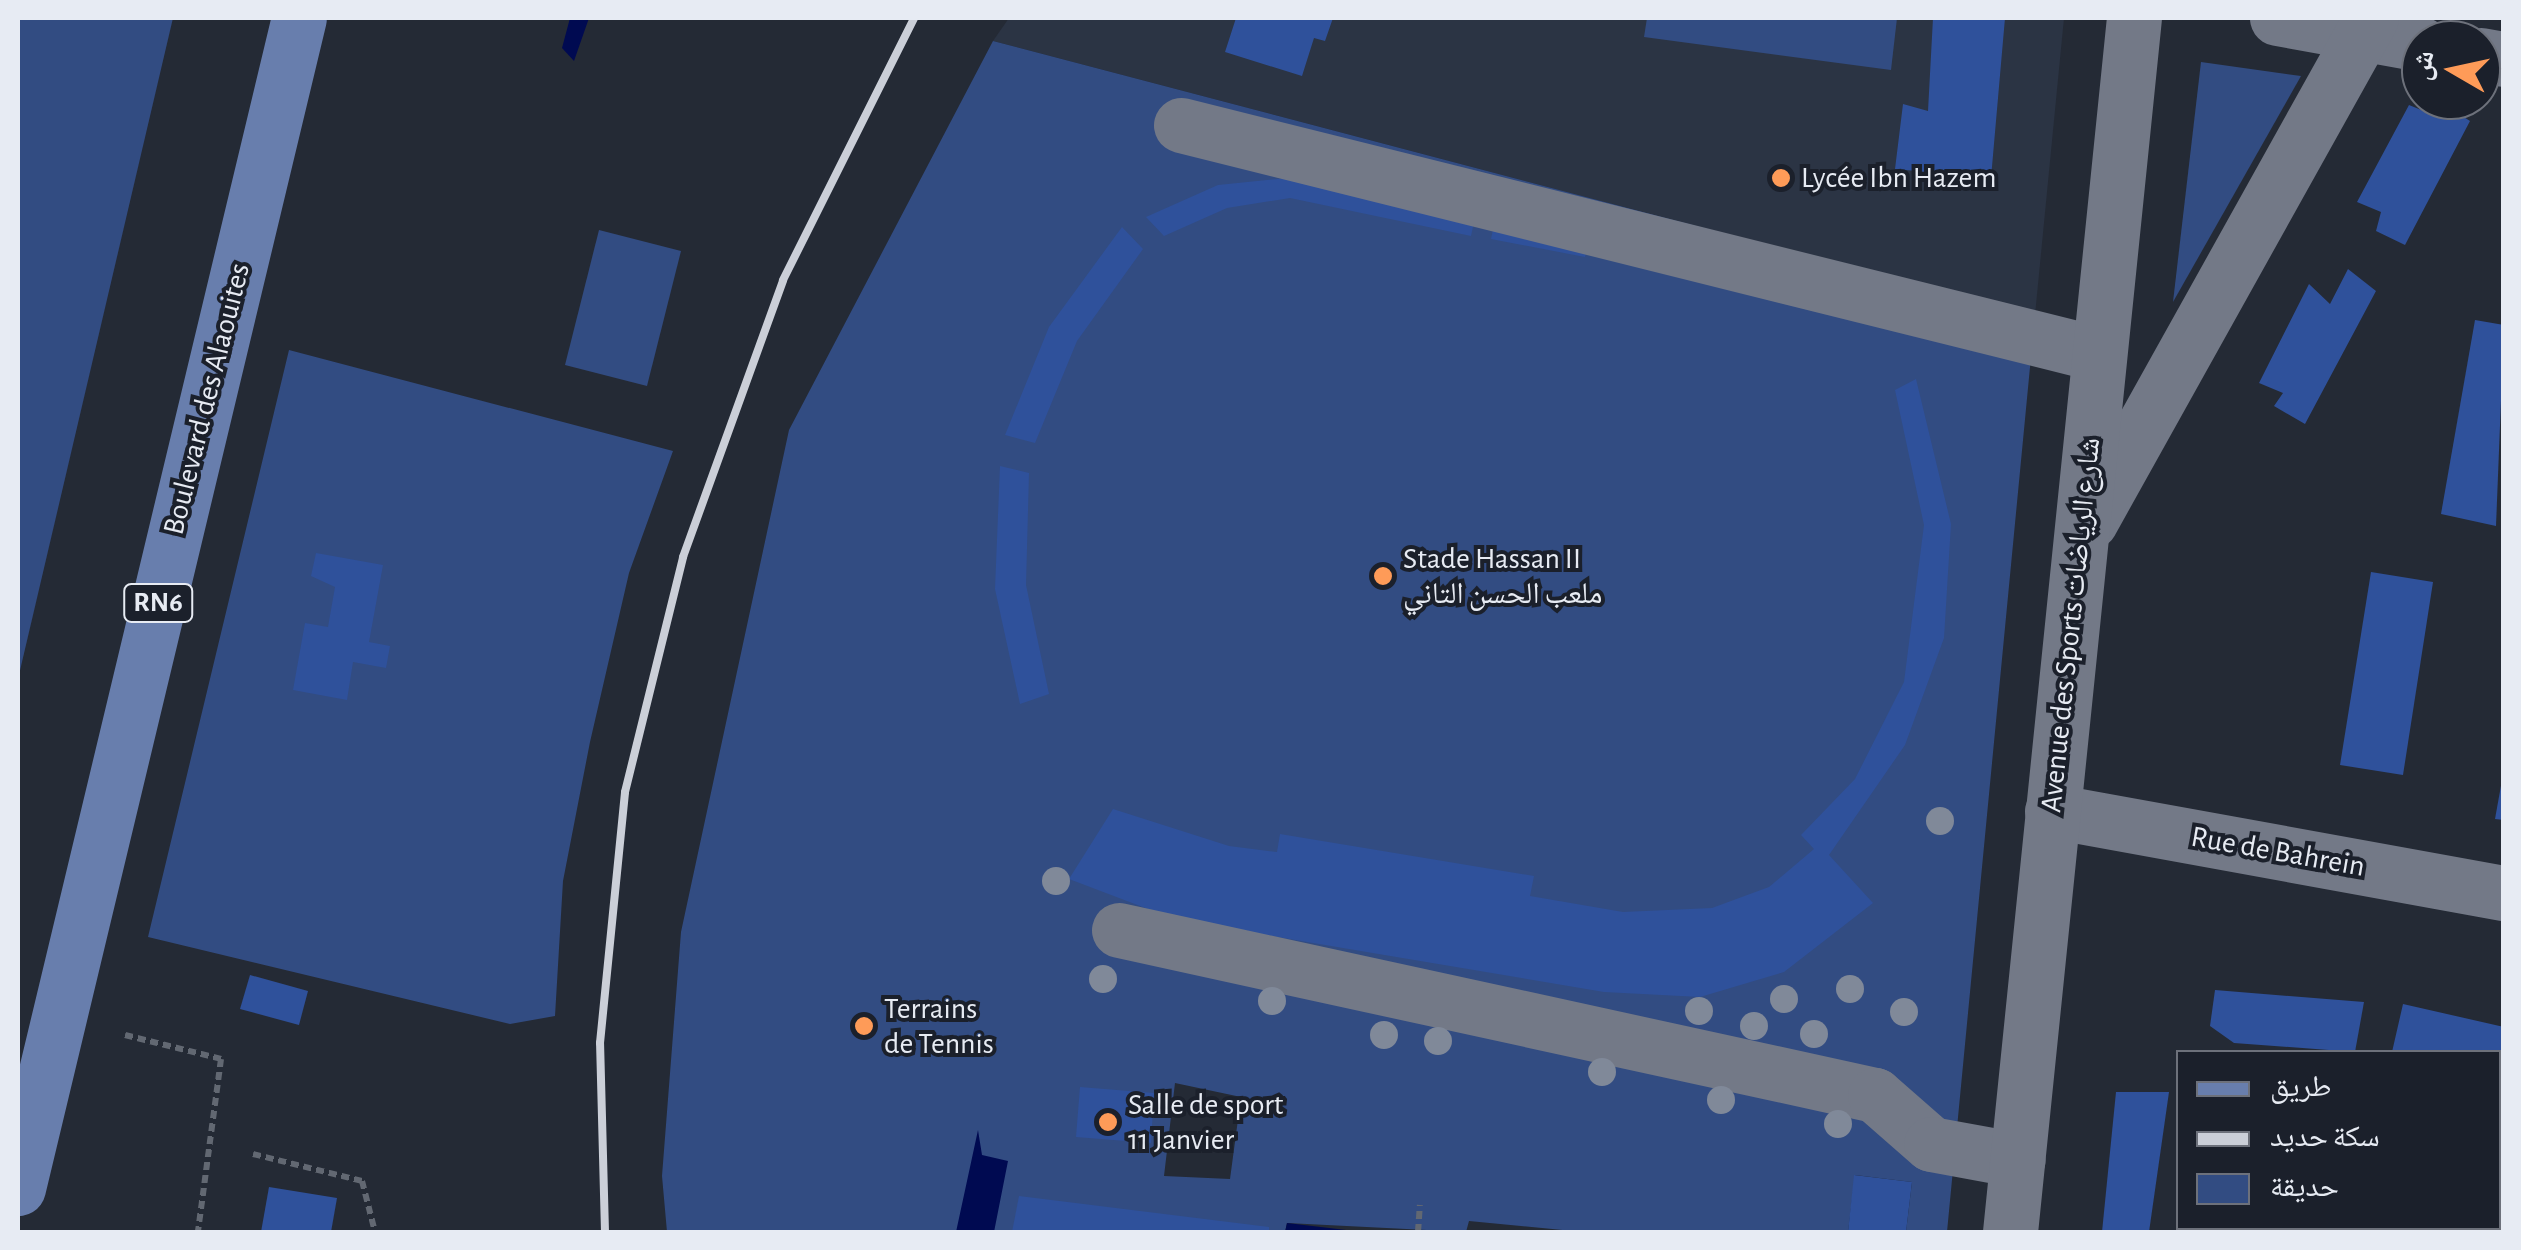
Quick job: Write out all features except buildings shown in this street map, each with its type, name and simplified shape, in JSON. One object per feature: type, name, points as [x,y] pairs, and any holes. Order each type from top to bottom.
[{"type":"main road","name":"Boulevard des Alaouites","points":[[18,1047],[261,18]]},
{"type":"main road","name":"Boulevard des Alaouites","points":[[18,1188],[299,18]]},
{"type":"street","name":"Avenue des Sports شارع الرياضات","points":[[2010,1232],[2077,545],[2134,18]]},
{"type":"street","points":[[2277,18],[2366,25],[2401,37]]},
{"type":"street","points":[[2077,545],[2366,25]]},
{"type":"street","points":[[1180,125],[2100,354]]},
{"type":"street","name":"Rue de Bahrein","points":[[2052,812],[2504,893]]},
{"type":"street","points":[[1120,930],[1875,1095],[1931,1144],[2018,1160]]},
{"type":"path","points":[[125,1035],[221,1059],[198,1232]]},
{"type":"path","points":[[253,1154],[362,1182],[375,1232]]},
{"type":"path","points":[[1418,1232],[1420,1205]]},
{"type":"shaded area","points":[[570,18],[589,18],[574,61],[562,48]]},
{"type":"shaded area","name":"Lycée Ibn Hazem","points":[[1009,18],[2064,18],[2035,315],[993,41]]},
{"type":"shaded area","points":[[978,1130],[982,1155],[1008,1161],[994,1232],[956,1232]]},
{"type":"shaded area","points":[[1287,1223],[1363,1232],[1285,1232]]},
{"type":"green space","points":[[18,18],[173,18],[18,679]]},
{"type":"green space","points":[[1647,18],[1897,18],[1891,70],[1644,37]]},
{"type":"green space","name":"Stade Hassan II ملعب الحسن التاني","points":[[993,41],[2035,315],[1947,1232],[1906,1232],[1912,1182],[1855,1175],[1848,1232],[1583,1232],[1469,1221],[1466,1232],[1287,1223],[1285,1232],[667,1232],[662,1176],[681,932],[789,430]],"holes":[[[1175,1083],[1241,1097],[1230,1179],[1164,1176]]]},
{"type":"green space","points":[[2201,62],[2301,76],[2173,302]]},
{"type":"green space","points":[[599,230],[681,251],[647,386],[565,365]]},
{"type":"green space","points":[[289,350],[673,451],[629,573],[590,742],[563,881],[555,1016],[510,1024],[148,937]]},
{"type":"railway","points":[[605,1232],[600,1043],[625,792],[683,557],[783,280],[914,18]]},
{"type":"place","name":"Lycée Ibn Hazem","points":[[1781,178]]},
{"type":"place","name":"Stade Hassan II ملعب الحسن التاني","points":[[1383,576]]},
{"type":"place","name":"Terrains de Tennis","points":[[864,1026]]},
{"type":"place","name":"Salle de sport 11 Janvier","points":[[1108,1122]]}]
